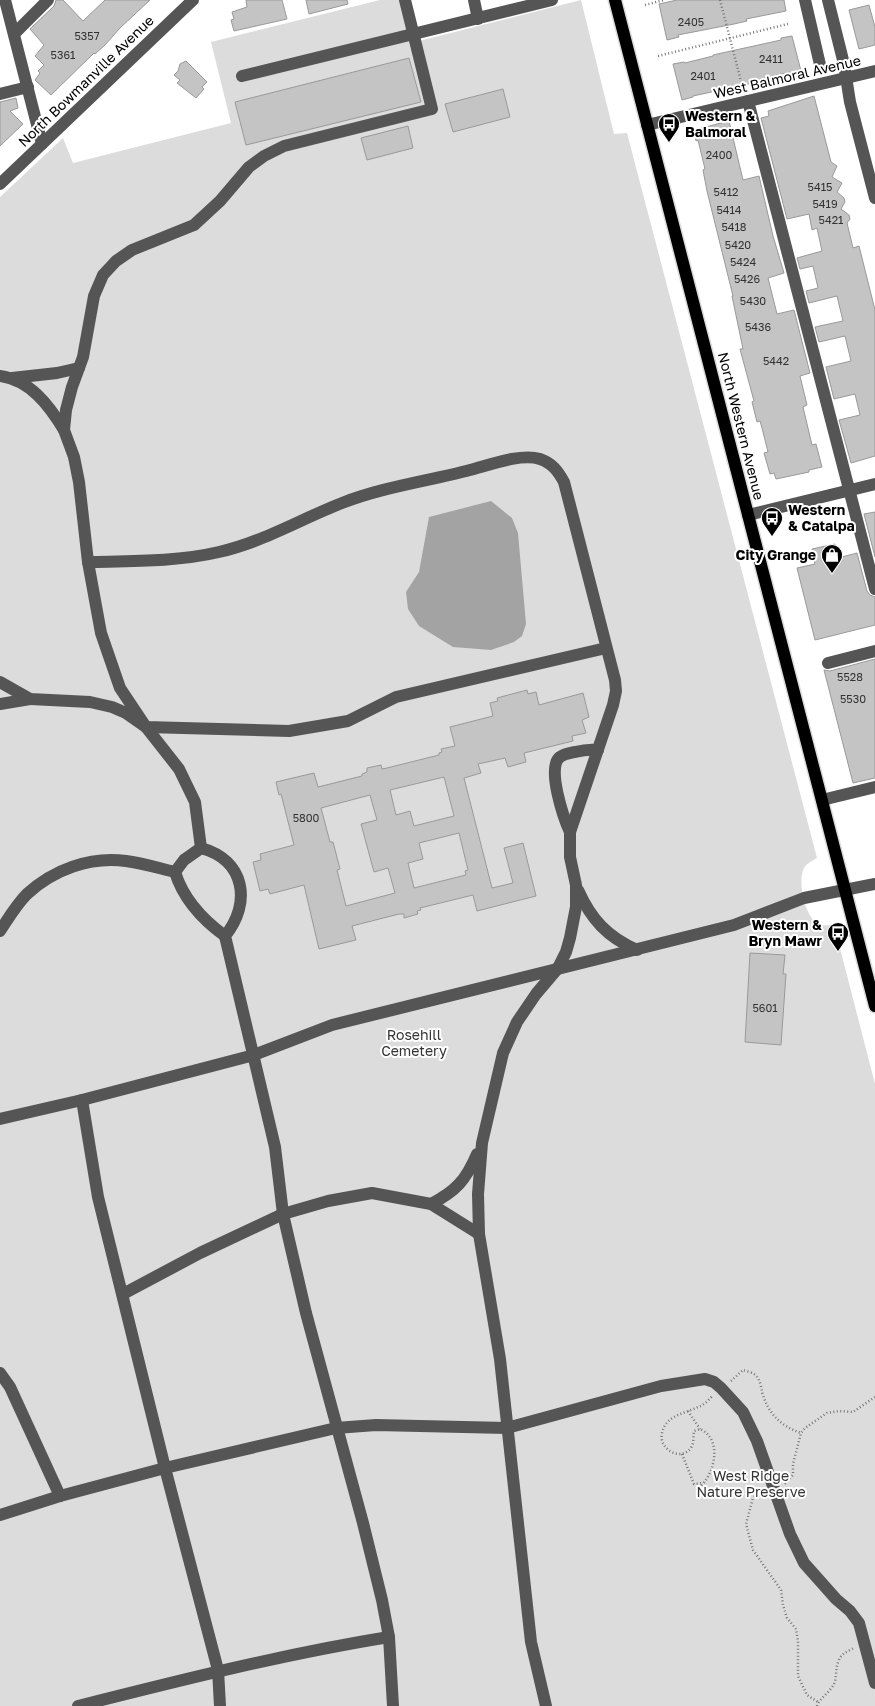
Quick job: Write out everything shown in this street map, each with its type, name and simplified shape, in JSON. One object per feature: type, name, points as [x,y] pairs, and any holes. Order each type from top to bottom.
[{"type":"main road","name":"North Western Avenue","points":[[615,0],[875,1006]]},
{"type":"street","points":[[6,0],[42,144]]},
{"type":"street","points":[[14,34],[48,0]]},
{"type":"street","name":"North Bowmanville Avenue","points":[[0,184],[193,0]]},
{"type":"street","points":[[64,430],[66,410],[87,340],[94,296],[103,275],[116,261],[132,250],[194,225],[220,201],[249,167],[264,156],[284,146],[432,109],[405,0]]},
{"type":"street","points":[[474,0],[478,19]]},
{"type":"street","points":[[242,76],[552,0]]},
{"type":"street","points":[[805,0],[821,69]]},
{"type":"street","points":[[828,0],[850,102],[875,198]]},
{"type":"street","points":[[809,19],[831,14]]},
{"type":"street","name":"West Balmoral Avenue","points":[[648,126],[746,97],[875,71]]},
{"type":"street","points":[[0,94],[28,87]]},
{"type":"street","points":[[746,97],[875,589]]},
{"type":"street","points":[[6,377],[48,374],[79,368]]},
{"type":"street","points":[[6,377],[24,384],[45,403],[64,430],[74,458],[79,482],[88,562],[101,633],[120,688],[146,727],[179,769],[195,802],[201,848]]},
{"type":"street","points":[[88,562],[162,560],[220,552],[274,534],[342,503],[367,494],[514,459],[539,458],[549,463],[558,470],[564,482],[615,680],[616,691],[570,832],[570,857],[576,885],[584,903],[603,929],[623,944],[637,950]]},
{"type":"street","points":[[748,515],[875,484]]},
{"type":"street","points":[[0,704],[30,699],[90,702],[112,707],[126,713],[146,727],[288,731],[348,721],[396,697],[606,648]]},
{"type":"street","points":[[828,663],[875,651]]},
{"type":"street","points":[[0,682],[30,699]]},
{"type":"street","points":[[570,832],[560,806],[555,764],[560,756],[566,754],[588,749],[598,750]]},
{"type":"street","points":[[822,800],[875,787]]},
{"type":"street","points":[[174,872],[184,860],[201,848]]},
{"type":"street","points":[[201,848],[221,856],[235,872],[241,898],[240,908],[236,920],[225,936]]},
{"type":"street","points":[[0,931],[26,895],[44,880],[64,869],[83,863],[103,860],[124,860],[174,872]]},
{"type":"street","points":[[174,872],[185,895],[206,921],[225,936],[275,1147],[283,1214],[306,1313],[363,1523],[389,1637],[393,1706]]},
{"type":"street","points":[[0,1119],[82,1100],[254,1055],[332,1025],[734,925],[804,898],[875,884]]},
{"type":"street","points":[[546,1706],[531,1642],[500,1359],[479,1234],[478,1194],[482,1143],[503,1053],[517,1022],[536,994],[558,968],[566,952],[576,907],[576,885]]},
{"type":"street","points":[[82,1100],[98,1197],[165,1468],[218,1670],[220,1706]]},
{"type":"street","points":[[431,1204],[447,1195],[462,1183],[470,1171],[482,1143]]},
{"type":"street","points":[[123,1294],[200,1253],[283,1214],[328,1201],[372,1193],[431,1204],[479,1234]]},
{"type":"street","points":[[0,1373],[10,1387],[60,1496]]},
{"type":"street","points":[[0,1515],[60,1496],[165,1468],[336,1428],[376,1425],[508,1428],[678,1382],[706,1379],[714,1382],[721,1388],[742,1412],[758,1441],[790,1534],[804,1563],[836,1599],[850,1610],[859,1623],[875,1683]]},
{"type":"street","points":[[78,1706],[218,1670],[389,1637]]},
{"type":"path","points":[[644,5],[664,0]]},
{"type":"path","points":[[720,0],[746,97]]},
{"type":"path","points":[[658,56],[788,24]]},
{"type":"path","points":[[700,1429],[694,1431],[694,1442],[691,1448],[682,1454],[670,1452],[663,1443],[662,1434],[669,1419],[699,1407],[743,1370],[756,1375],[767,1405],[778,1422],[801,1433]]},
{"type":"path","points":[[688,1411],[700,1429],[706,1432],[713,1441],[714,1452],[711,1469],[705,1483],[699,1488]]},
{"type":"path","points":[[682,1454],[694,1484],[705,1483]]},
{"type":"path","points":[[817,1706],[818,1702],[829,1692],[835,1681],[839,1659],[847,1651],[865,1644]]},
{"type":"green space","name":"Rosehill Cemetery","points":[[380,0],[400,0],[411,43],[581,0],[614,134],[627,133],[817,858],[808,863],[802,874],[802,890],[806,907],[813,920],[818,924],[834,925],[875,1084],[875,1706],[0,1706],[0,197],[63,138],[73,163],[231,123],[211,42]]},
{"type":"shaded area","points":[[491,501],[512,518],[518,533],[526,624],[522,636],[514,642],[491,650],[453,647],[419,626],[408,609],[406,592],[419,572],[429,517]]},
{"type":"building","points":[[56,0],[63,0],[83,21],[105,0],[150,0],[51,95],[35,80],[40,73],[38,71],[44,65],[35,56],[44,45],[30,29],[54,6]]},
{"type":"building","points":[[246,0],[282,0],[287,19],[234,31],[231,20],[234,19],[232,12],[247,7]]},
{"type":"building","points":[[306,0],[347,0],[348,4],[309,14]]},
{"type":"building","points":[[677,0],[784,0],[786,11],[678,35],[679,37],[667,40],[659,4]]},
{"type":"building","points":[[869,5],[875,27],[875,45],[859,49],[849,10]]},
{"type":"building","points":[[792,36],[801,71],[761,79],[762,81],[682,100],[673,64],[685,63]]},
{"type":"building","points":[[409,58],[421,102],[246,145],[235,102]]},
{"type":"building","points":[[186,61],[207,82],[196,98],[177,83],[180,80],[174,75],[178,71],[180,64]]},
{"type":"building","points":[[503,89],[510,117],[453,132],[445,104]]},
{"type":"building","points":[[814,96],[831,162],[837,166],[832,177],[842,183],[837,192],[844,198],[845,202],[841,209],[849,215],[850,219],[847,223],[853,248],[859,246],[875,310],[875,456],[851,463],[839,420],[860,415],[855,394],[834,399],[826,367],[851,361],[845,336],[819,342],[815,327],[843,321],[837,296],[809,303],[806,291],[818,288],[813,266],[800,269],[797,258],[822,251],[817,228],[812,230],[809,214],[787,219],[761,118],[769,116],[768,111]]},
{"type":"building","points":[[16,98],[18,108],[10,111],[23,124],[0,146],[0,102]]},
{"type":"building","points":[[729,121],[743,180],[759,176],[784,273],[768,278],[777,314],[794,310],[810,373],[800,376],[807,405],[803,407],[812,445],[816,444],[822,467],[809,470],[809,472],[776,479],[774,473],[770,474],[764,453],[768,452],[762,428],[760,421],[757,422],[752,402],[754,401],[740,349],[743,349],[733,296],[707,191],[703,170],[705,169],[694,130]]},
{"type":"building","points":[[408,126],[413,148],[367,160],[361,138]]},
{"type":"building","points":[[875,512],[875,557],[864,514]]},
{"type":"building","points":[[835,544],[838,558],[857,553],[867,591],[875,597],[875,625],[815,640],[797,568],[815,564],[812,549]]},
{"type":"building","points":[[875,659],[875,778],[853,783],[824,670],[830,671]]},
{"type":"building","points":[[527,690],[528,694],[536,692],[539,705],[583,693],[589,717],[582,720],[586,733],[572,736],[573,741],[524,753],[526,762],[508,767],[505,758],[478,764],[481,773],[464,778],[492,888],[513,883],[504,848],[523,843],[536,896],[477,911],[473,895],[420,908],[421,910],[417,911],[418,914],[404,918],[404,914],[399,914],[352,926],[356,940],[319,949],[304,885],[270,894],[268,889],[260,891],[253,862],[261,860],[260,854],[294,845],[281,794],[279,795],[276,782],[314,773],[318,787],[362,776],[362,774],[367,772],[367,768],[381,765],[382,769],[439,755],[442,752],[441,749],[455,746],[450,727],[493,716],[490,703],[498,701],[497,698]],"holes":[[[444,777],[454,816],[414,826],[410,811],[396,815],[390,790]],[[370,795],[377,820],[361,824],[374,872],[388,868],[395,893],[346,906],[337,870],[340,869],[333,842],[330,842],[321,808]],[[459,833],[468,870],[465,871],[466,875],[414,888],[408,863],[423,859],[419,843]]]},
{"type":"building","points":[[750,953],[785,955],[783,974],[786,974],[781,1045],[745,1042]]},
{"type":"place","name":"Western & Balmoral","points":[[669,143]]},
{"type":"place","name":"Western & Catalpa","points":[[772,537]]},
{"type":"place","name":"City Grange","points":[[832,574]]},
{"type":"place","name":"Western & Bryn Mawr","points":[[838,952]]},
{"type":"park label","name":"West Ridge Nature Preserve","points":[[751,1484]]}]
